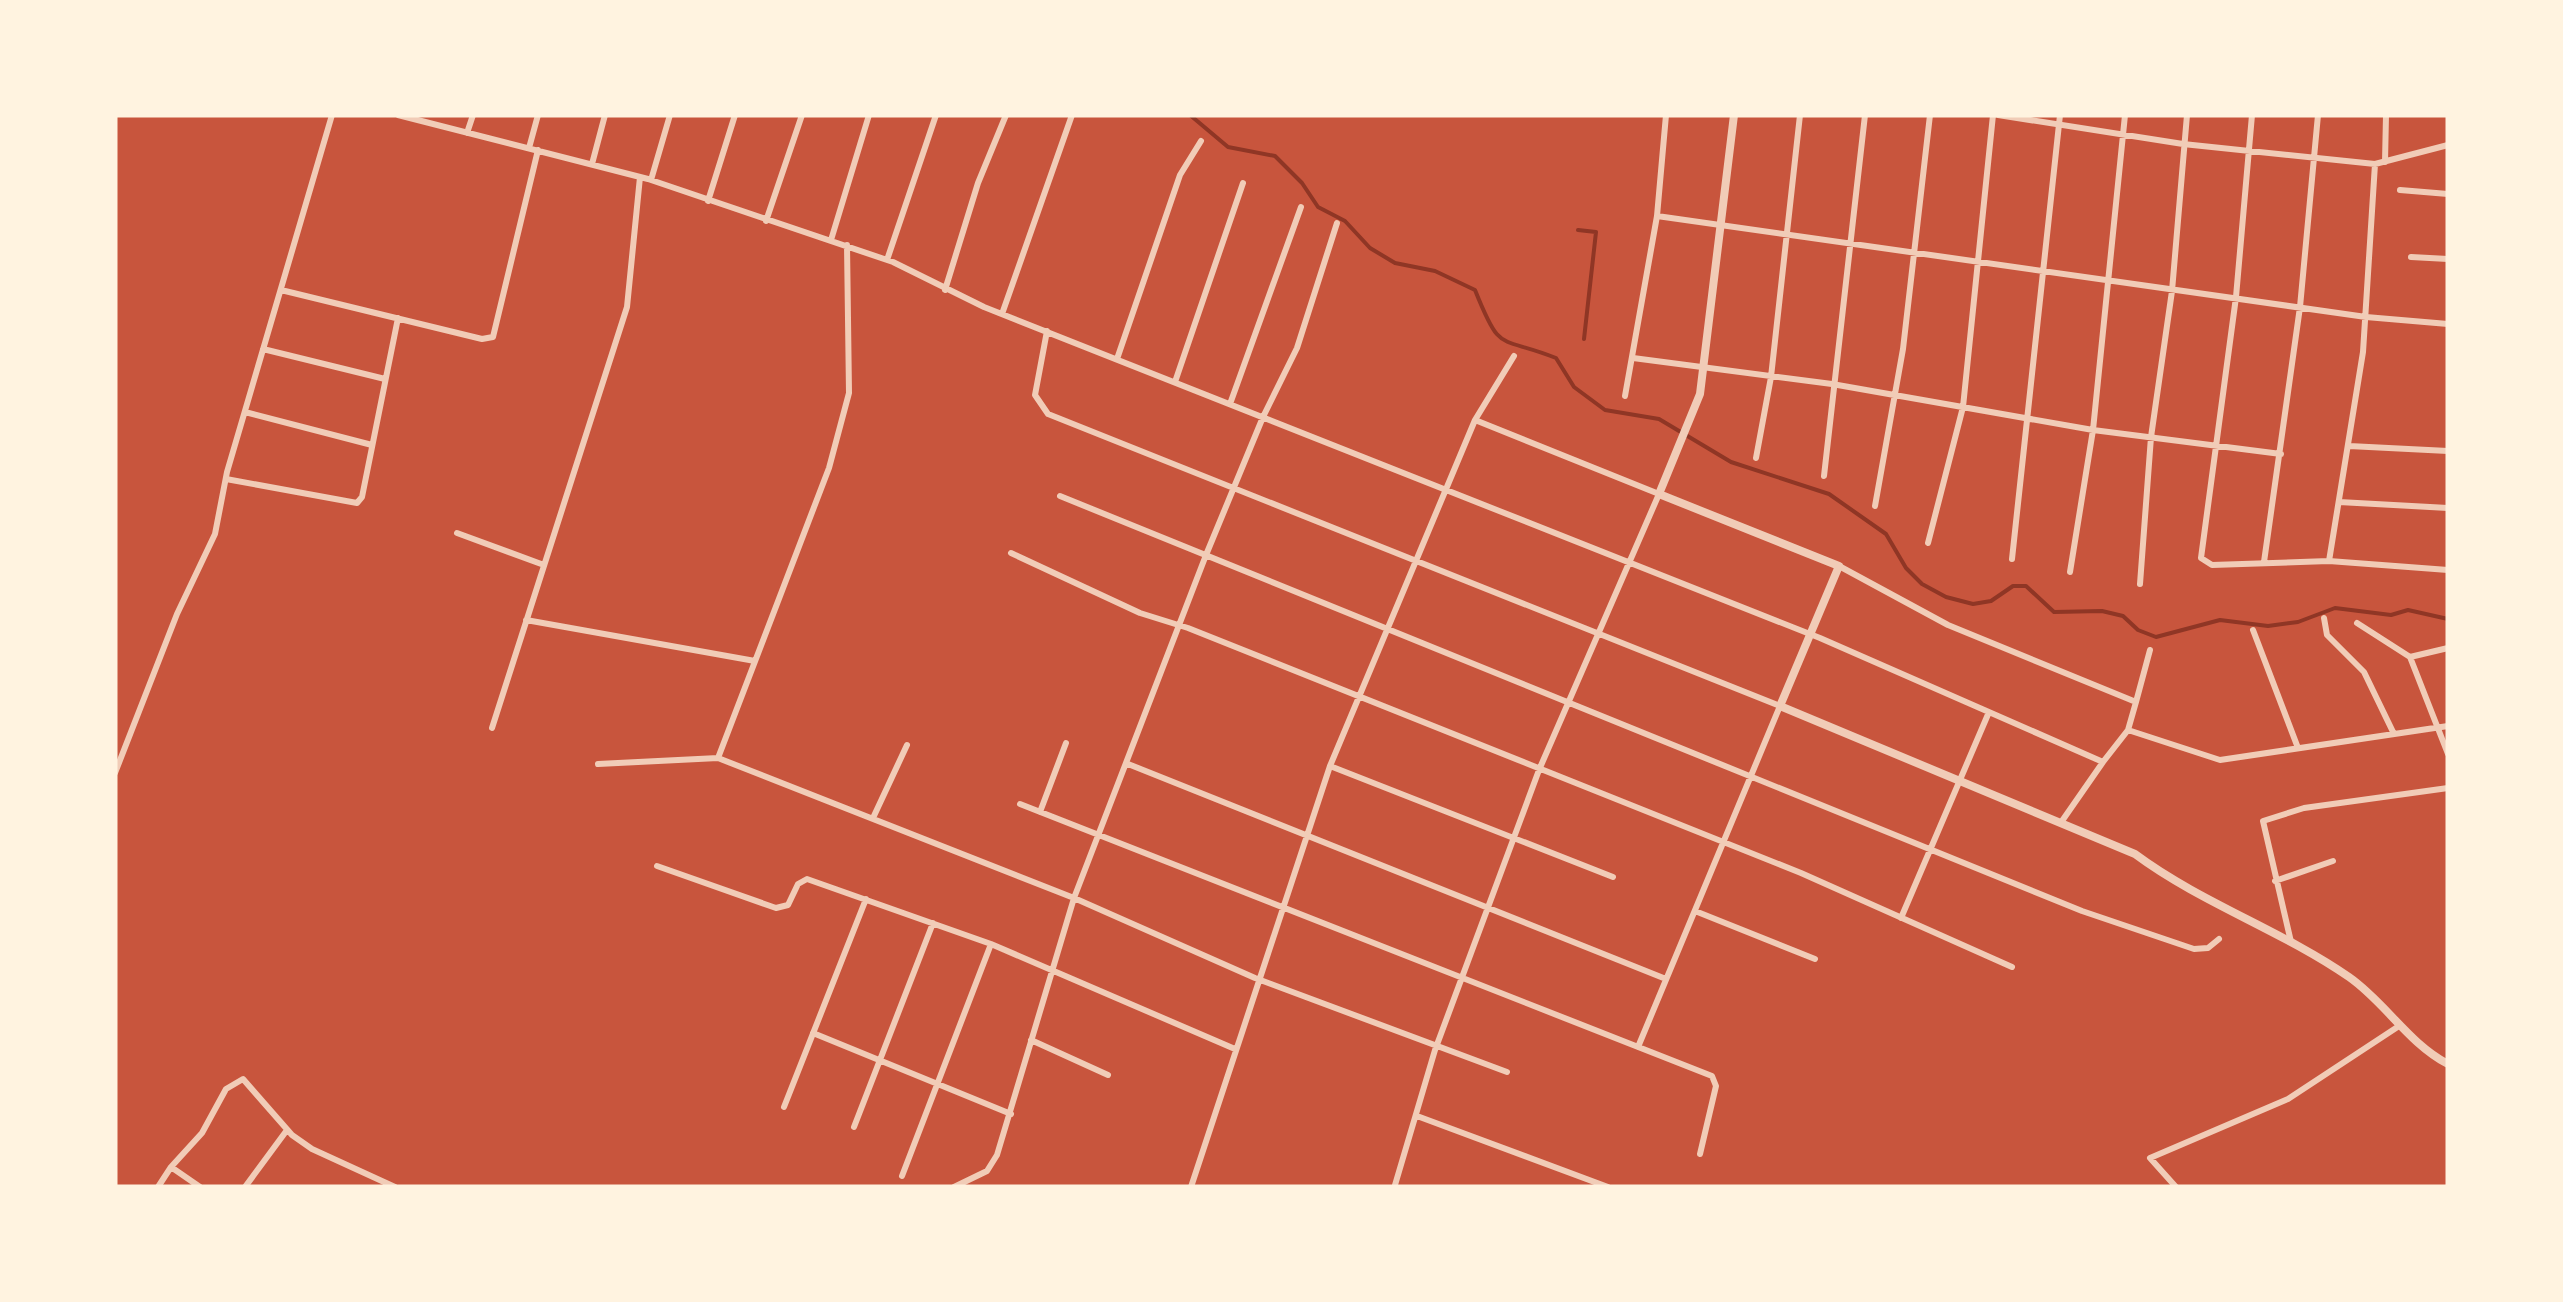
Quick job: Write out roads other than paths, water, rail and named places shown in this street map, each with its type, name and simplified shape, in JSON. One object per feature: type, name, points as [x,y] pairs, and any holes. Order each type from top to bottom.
[{"type":"street","points":[[115,773],[174,620],[215,534],[226,479],[332,115]]},
{"type":"street","points":[[468,132],[473,115]]},
{"type":"street","points":[[281,290],[482,339],[493,337],[538,115]]},
{"type":"street","points":[[592,164],[605,115]]},
{"type":"street","points":[[651,180],[670,115]]},
{"type":"street","points":[[708,201],[736,115]]},
{"type":"street","points":[[766,222],[802,115]]},
{"type":"street","points":[[831,240],[870,115]]},
{"type":"street","points":[[887,260],[936,115]]},
{"type":"street","points":[[945,290],[978,183],[1006,115]]},
{"type":"street","points":[[1002,314],[1072,115]]},
{"type":"street","points":[[1625,396],[1657,216],[1666,115]]},
{"type":"street","points":[[1395,1185],[1436,1046],[1539,770],[1690,427],[1704,368],[1734,115]]},
{"type":"street","points":[[1756,458],[1771,377],[1800,115]]},
{"type":"street","points":[[1824,476],[1865,115]]},
{"type":"street","points":[[1875,506],[1897,394],[1930,115]]},
{"type":"street","points":[[1928,544],[1963,407],[1996,115],[2314,160],[2375,164],[2448,145]]},
{"type":"street","points":[[2012,559],[2060,115]]},
{"type":"street","points":[[2070,572],[2093,430],[2125,115]]},
{"type":"street","points":[[2140,584],[2151,437],[2172,291],[2187,115]]},
{"type":"street","points":[[2252,115],[2236,297],[2201,558],[2212,566],[2329,561],[2448,570]]},
{"type":"street","points":[[2264,562],[2300,307],[2318,115]]},
{"type":"street","points":[[2385,162],[2386,115]]},
{"type":"street","points":[[404,116],[651,180],[887,260],[1002,314],[1810,635],[2102,762]]},
{"type":"street","points":[[1117,359],[1180,174],[1201,141]]},
{"type":"street","points":[[2329,561],[2366,318],[2375,164]]},
{"type":"street","points":[[492,728],[627,307],[640,177]]},
{"type":"street","points":[[1174,382],[1243,183]]},
{"type":"street","points":[[2400,190],[2448,194]]},
{"type":"street","points":[[1230,404],[1301,207]]},
{"type":"street","points":[[1657,216],[2366,318],[2448,324]]},
{"type":"street","points":[[954,1187],[986,1171],[1011,1114],[1074,898],[1206,555],[1263,417],[1297,348],[1337,223]]},
{"type":"street","points":[[718,758],[828,468],[849,393],[846,245]]},
{"type":"street","points":[[2411,257],[2448,259]]},
{"type":"street","points":[[226,479],[357,503],[362,497],[398,318]]},
{"type":"street","points":[[1047,331],[1034,395],[1048,414],[1599,632],[2135,854],[2174,882],[2242,914],[2351,978],[2398,1026],[2448,1064]]},
{"type":"street","points":[[264,349],[386,379]]},
{"type":"street","points":[[1190,1187],[1330,766],[1475,420],[1514,356]]},
{"type":"street","points":[[1633,358],[1897,394],[2093,430],[2281,454]]},
{"type":"street","points":[[245,412],[372,445]]},
{"type":"street","points":[[1475,420],[1838,566],[1948,625],[2136,702]]},
{"type":"street","points":[[2349,446],[2448,451]]},
{"type":"street","points":[[1060,496],[2159,940],[2194,949],[2208,948],[2219,939]]},
{"type":"street","points":[[2339,502],[2448,508]]},
{"type":"street","points":[[457,533],[544,566]]},
{"type":"street","points":[[1012,553],[1140,613],[1724,842],[2012,967]]},
{"type":"street","points":[[1638,1047],[1838,566]]},
{"type":"street","points":[[2324,618],[2327,635],[2364,672],[2394,734]]},
{"type":"street","points":[[526,620],[755,661]]},
{"type":"street","points":[[2357,623],[2410,657],[2448,754]]},
{"type":"street","points":[[2253,630],[2298,748]]},
{"type":"street","points":[[2410,657],[2448,648]]},
{"type":"street","points":[[2062,821],[2128,730],[2150,650]]},
{"type":"street","points":[[1901,918],[1989,712]]},
{"type":"street","points":[[2128,730],[2220,760],[2448,726]]},
{"type":"street","points":[[1040,812],[1066,742]]},
{"type":"street","points":[[873,818],[907,745]]},
{"type":"street","points":[[598,764],[718,758],[1074,898],[1258,978],[1507,1072]]},
{"type":"street","points":[[1128,764],[1666,980]]},
{"type":"street","points":[[1330,766],[1613,877]]},
{"type":"street","points":[[2292,945],[2264,821],[2304,808],[2448,789]]},
{"type":"street","points":[[1020,804],[1716,1080],[1700,1154]]},
{"type":"street","points":[[2275,881],[2332,861]]},
{"type":"street","points":[[657,866],[776,908],[788,905],[802,880],[866,899],[991,944],[1235,1049]]},
{"type":"street","points":[[784,1107],[866,899]]},
{"type":"street","points":[[1695,911],[1815,958]]},
{"type":"street","points":[[854,1127],[934,924]]},
{"type":"street","points":[[902,1176],[991,944]]},
{"type":"street","points":[[2176,1187],[2150,1158],[2288,1099],[2361,1055],[2398,1026]]},
{"type":"street","points":[[813,1034],[1011,1114]]},
{"type":"street","points":[[1031,1040],[1108,1075]]},
{"type":"street","points":[[158,1187],[202,1133],[234,1082],[243,1080],[287,1130],[312,1149],[394,1187]]},
{"type":"street","points":[[1417,1116],[1608,1187]]},
{"type":"street","points":[[245,1187],[287,1130]]},
{"type":"street","points":[[172,1167],[200,1187]]},
{"type":"waterway","points":[[1190,115],[1228,147],[1275,156],[1302,183],[1318,207],[1345,221],[1370,248],[1395,263],[1435,271],[1475,290],[1497,334],[1512,344],[1556,358],[1574,387],[1605,410],[1659,419],[1731,462],[1829,494],[1886,534],[1906,568],[1922,584],[1946,597],[1973,604],[1991,601],[2013,586],[2026,586],[2054,612],[2102,611],[2123,616],[2138,630],[2156,637],[2220,620],[2268,626],[2298,622],[2335,608],[2391,615],[2408,610],[2448,619]]},
{"type":"waterway","points":[[1578,230],[1596,232],[1584,339]]}]
